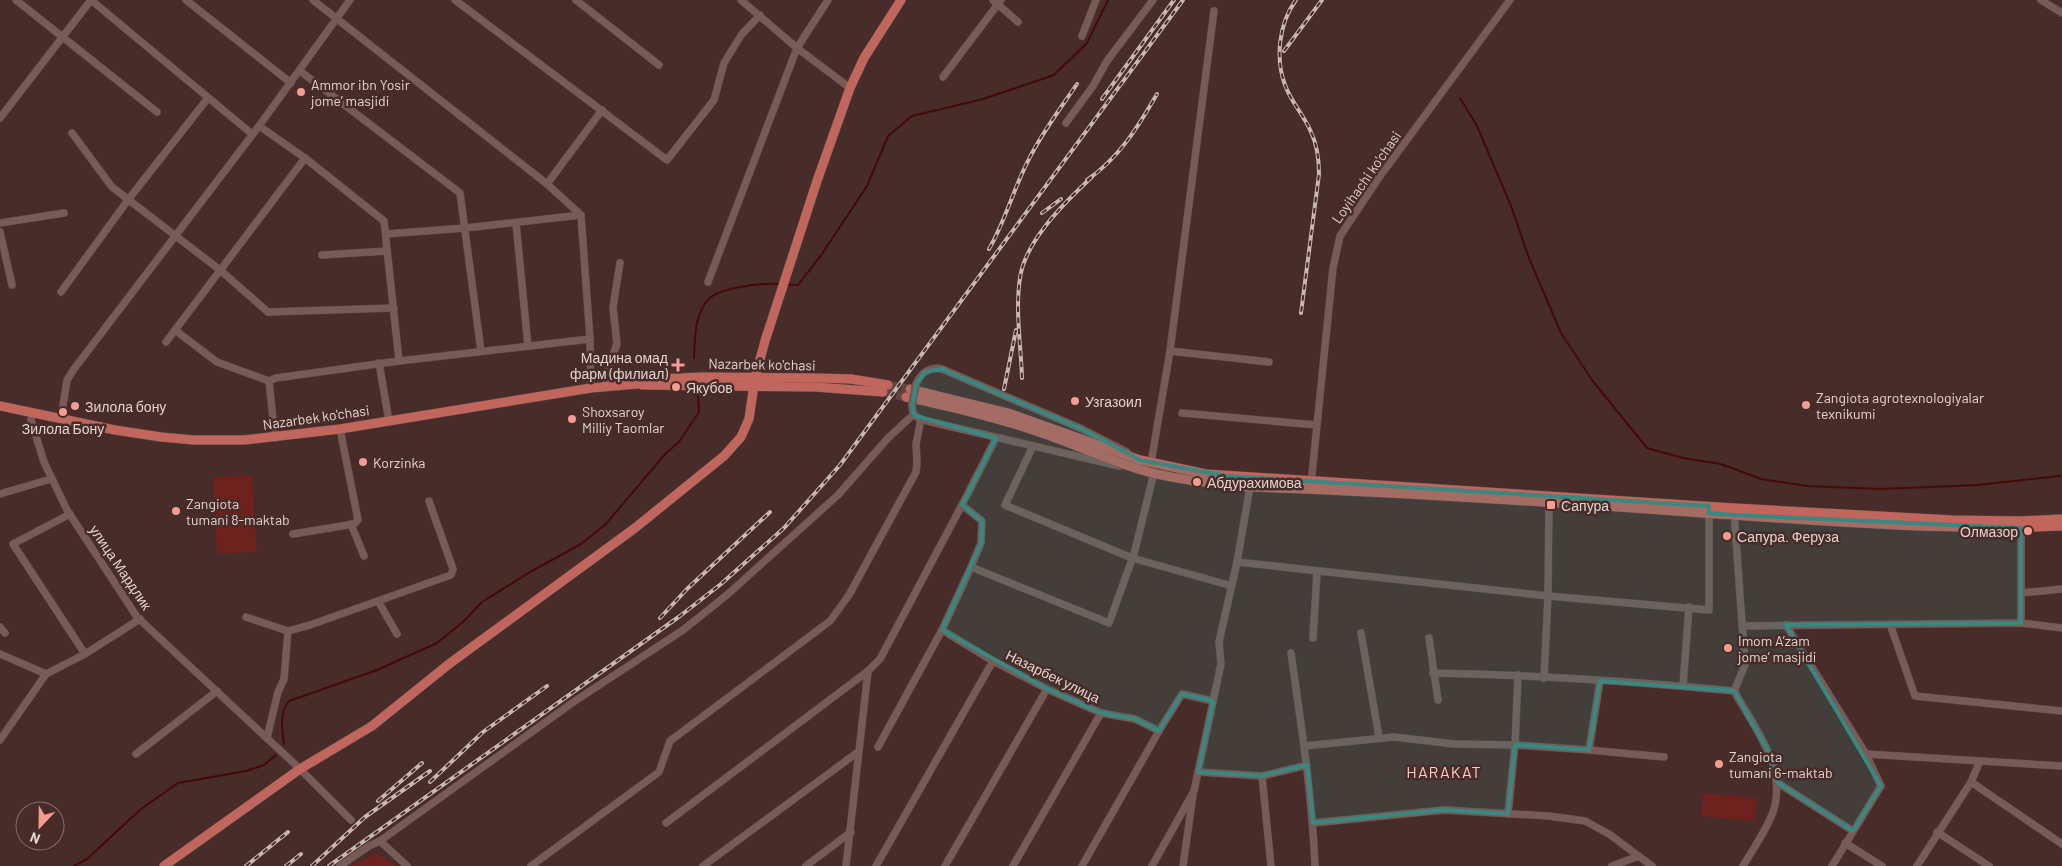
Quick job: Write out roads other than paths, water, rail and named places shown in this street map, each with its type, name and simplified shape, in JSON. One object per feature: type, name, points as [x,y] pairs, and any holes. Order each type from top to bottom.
[{"type":"main road","points":[[164,866],[300,769],[372,726],[449,664],[635,528],[724,456],[736,443],[749,419],[754,382],[780,292],[850,88],[864,58],[901,0]]},
{"type":"main road","name":"Nazarbek ko'chasi","points":[[0,406],[130,433],[178,439],[227,440],[275,438],[340,429],[591,388],[637,384],[655,379],[754,382],[851,380],[886,388]]},
{"type":"main road","points":[[911,390],[1139,464],[1154,474],[1201,482],[1250,487],[1310,485],[1952,526],[2021,528],[2062,526]]},
{"type":"main road","points":[[1139,464],[1151,463],[1206,474],[1310,485],[1549,502],[1709,510]]},
{"type":"main road","points":[[1734,512],[1952,520],[2021,521],[2062,519]]},
{"type":"street","points":[[16,0],[157,112]]},
{"type":"street","points":[[0,118],[91,0],[252,134]]},
{"type":"street","points":[[186,0],[291,83]]},
{"type":"street","points":[[313,0],[547,184],[582,215],[590,339],[591,388]]},
{"type":"street","points":[[61,418],[64,391],[70,375],[259,126],[350,0]]},
{"type":"street","points":[[455,0],[667,160],[714,100],[724,63],[742,34],[760,15]]},
{"type":"street","points":[[576,0],[658,66]]},
{"type":"street","points":[[741,0],[797,48],[850,88]]},
{"type":"street","points":[[751,8],[755,0]]},
{"type":"street","points":[[708,282],[797,48],[828,0]]},
{"type":"street","points":[[1082,36],[1096,0]]},
{"type":"street","points":[[1066,123],[1093,86],[1107,61],[1153,0]]},
{"type":"street","name":"Loyihachi ko'chasi","points":[[1310,485],[1333,268],[1340,236],[1378,179],[1510,0]]},
{"type":"street","points":[[2042,0],[2062,13]]},
{"type":"street","points":[[943,77],[997,1],[1018,22]]},
{"type":"street","points":[[1151,463],[1170,351],[1214,11]]},
{"type":"street","points":[[300,71],[460,194],[481,351]]},
{"type":"street","points":[[61,292],[128,200],[208,98]]},
{"type":"street","points":[[547,184],[602,110]]},
{"type":"street","points":[[259,126],[305,158],[384,221],[399,360]]},
{"type":"street","points":[[72,132],[112,187],[220,270],[268,312],[394,308]]},
{"type":"street","points":[[166,342],[305,158]]},
{"type":"street","points":[[0,223],[64,214]]},
{"type":"street","points":[[386,234],[465,228],[582,215]]},
{"type":"street","points":[[516,223],[528,346]]},
{"type":"street","points":[[0,232],[12,285]]},
{"type":"street","points":[[322,256],[387,251]]},
{"type":"street","points":[[606,387],[606,374],[617,344],[614,307],[620,262]]},
{"type":"street","points":[[175,330],[217,362],[268,382],[276,378],[399,360],[590,339]]},
{"type":"street","points":[[1170,351],[1269,362]]},
{"type":"street","points":[[380,363],[389,421]]},
{"type":"street","points":[[934,368],[942,369],[1082,429],[1139,464],[1033,446],[921,419],[914,414],[911,390],[924,372],[934,368]]},
{"type":"street","points":[[268,382],[275,438]]},
{"type":"street","name":"улица Мардлик","points":[[32,412],[31,420],[51,479],[70,514],[140,619],[300,769],[351,820]]},
{"type":"street","points":[[1182,413],[1316,425]]},
{"type":"street","points":[[340,866],[369,846],[380,841],[572,703],[683,630],[728,594],[838,495],[888,438],[914,414]]},
{"type":"street","points":[[531,866],[659,772],[670,741],[830,622],[849,595],[916,472],[916,444],[921,419]]},
{"type":"street","points":[[292,534],[351,524],[358,520],[340,429]]},
{"type":"street","points":[[666,823],[868,671],[880,659],[996,438]]},
{"type":"street","points":[[1033,446],[1005,505],[1132,558],[1232,586]]},
{"type":"street","points":[[971,567],[1109,623],[1132,558],[1154,474]]},
{"type":"street","points":[[0,494],[51,479]]},
{"type":"street","points":[[1183,866],[1194,790],[1221,664],[1219,642],[1238,562],[1250,487]]},
{"type":"street","points":[[246,617],[288,631],[310,626],[451,575],[453,572],[429,501]]},
{"type":"street","points":[[1544,678],[1548,596],[1549,502]]},
{"type":"street","points":[[878,747],[942,630],[981,543],[982,521],[962,505]]},
{"type":"street","points":[[1238,562],[1548,596],[1709,610],[1709,510]]},
{"type":"street","points":[[1734,512],[1746,665],[1734,691]]},
{"type":"street","points":[[70,514],[13,544],[85,654]]},
{"type":"street","points":[[351,524],[364,556]]},
{"type":"street","points":[[2021,528],[2021,623]]},
{"type":"street","points":[[1313,638],[1317,572]]},
{"type":"street","points":[[2021,593],[2062,589]]},
{"type":"street","points":[[378,601],[397,634]]},
{"type":"street","points":[[1682,686],[1689,607]]},
{"type":"street","points":[[0,740],[46,674],[85,654],[140,619]]},
{"type":"street","points":[[1742,626],[2021,623],[2062,628]]},
{"type":"street","points":[[1890,624],[1915,696],[2062,711]]},
{"type":"street","points":[[1786,625],[1866,754],[1881,786],[1832,866]]},
{"type":"street","name":"Назарбек улица","points":[[942,630],[993,661],[1047,689],[1102,713],[1135,719],[1159,732]]},
{"type":"street","points":[[267,738],[278,692],[284,679],[288,631]]},
{"type":"street","points":[[1361,632],[1379,738]]},
{"type":"street","points":[[1429,638],[1438,700]]},
{"type":"street","points":[[1291,653],[1314,823],[1315,866]]},
{"type":"street","points":[[0,654],[46,674]]},
{"type":"street","points":[[885,866],[877,864],[993,661]]},
{"type":"street","points":[[846,866],[868,671]]},
{"type":"street","points":[[1433,673],[1518,675],[1734,691]]},
{"type":"street","points":[[1508,814],[1515,745],[1518,675]]},
{"type":"street","points":[[1589,750],[1600,681]]},
{"type":"street","points":[[945,866],[1047,689]]},
{"type":"street","points":[[136,754],[217,690]]},
{"type":"street","points":[[1734,691],[1768,751],[1774,765],[1778,783],[1773,813],[1743,866]]},
{"type":"street","points":[[1082,866],[1182,694],[1213,701]]},
{"type":"street","points":[[1013,866],[1102,713]]},
{"type":"street","points":[[1304,746],[1394,736],[1454,744],[1515,745],[1664,757]]},
{"type":"street","points":[[703,866],[858,752]]},
{"type":"street","points":[[1866,754],[2062,766]]},
{"type":"street","points":[[1917,866],[1971,782],[1980,761]]},
{"type":"street","points":[[1198,772],[1262,776],[1307,765]]},
{"type":"street","points":[[1262,776],[1271,866]]},
{"type":"street","points":[[1971,782],[2062,844]]},
{"type":"street","points":[[1778,783],[1852,831]]},
{"type":"street","points":[[1152,866],[1194,790]]},
{"type":"street","points":[[1314,823],[1444,810],[1549,816],[1585,822],[1609,834],[1652,866]]},
{"type":"street","points":[[806,866],[851,832]]},
{"type":"street","points":[[1938,832],[1988,866]]},
{"type":"street","points":[[380,841],[407,866]]},
{"type":"street","points":[[1846,843],[1882,866]]},
{"type":"street","points":[[1612,866],[1638,856]]},
{"type":"waterway","points":[[787,285],[798,285],[822,254],[867,186],[888,136],[912,116],[983,99],[1054,75],[1087,43],[1108,0]]},
{"type":"waterway","points":[[1460,98],[1477,126],[1561,333],[1592,380],[1647,448],[1683,458],[1721,464],[1761,479],[1807,486],[1880,489],[1978,485],[2060,476]]},
{"type":"waterway","points":[[694,358],[697,322],[702,309],[711,297],[729,289],[763,284],[780,284]]},
{"type":"waterway","points":[[284,744],[282,716],[289,701],[377,670],[437,643],[463,622],[482,602],[530,572],[581,544],[605,525],[666,453],[679,442],[699,412],[698,395]]},
{"type":"waterway","points":[[74,866],[87,859],[141,809],[178,783],[246,771],[264,765],[276,755]]},
{"type":"tunnel","points":[[888,385],[910,389]]},
{"type":"tunnel","points":[[883,392],[906,397]]},
{"type":"railway","points":[[1102,99],[1174,0]]},
{"type":"railway","points":[[329,866],[680,616],[721,584],[784,528],[840,465],[1183,0]]},
{"type":"railway","points":[[1296,0],[1290,9],[1282,30],[1280,64],[1285,85],[1313,137],[1319,163],[1301,313]]},
{"type":"railway","points":[[1284,51],[1322,0]]},
{"type":"railway","points":[[989,249],[1033,151],[1077,84]]},
{"type":"railway","points":[[1087,180],[1109,162],[1127,141],[1157,94]]},
{"type":"railway","points":[[1022,378],[1018,303],[1023,264],[1038,236],[1048,223],[1092,177]]},
{"type":"railway","points":[[1042,213],[1061,199]]},
{"type":"railway","points":[[1004,389],[1016,330]]},
{"type":"railway","points":[[660,618],[687,589],[770,512]]},
{"type":"railway","points":[[430,782],[483,732],[547,686]]},
{"type":"railway","points":[[378,801],[422,763]]},
{"type":"railway","points":[[312,866],[365,817],[430,771]]},
{"type":"railway","points":[[246,866],[288,832]]},
{"type":"railway","points":[[286,866],[301,854]]},
{"type":"place","name":"Ammor ibn Yosir jome’ masjidi","points":[[301,92]]},
{"type":"place","name":"Мадина омад фарм (филиал)","points":[[678,365]]},
{"type":"place","name":"Якубов","points":[[676,387]]},
{"type":"place","name":"Узгазоил","points":[[1075,401]]},
{"type":"place","name":"Zangiota agrotexnologiyalar texnikumi","points":[[1806,405]]},
{"type":"place","name":"Зилола бону","points":[[75,406]]},
{"type":"place","name":"Зилола Бону","points":[[63,412]]},
{"type":"place","name":"Shoxsaroy Milliy Taomlar","points":[[572,419]]},
{"type":"place","name":"Korzinka","points":[[363,462]]},
{"type":"place","name":"Абдурахимова","points":[[1197,482]]},
{"type":"place","name":"Сапура","points":[[1551,505]]},
{"type":"place","name":"Zangiota tumani 8-maktab","points":[[176,511]]},
{"type":"place","name":"Олмазор","points":[[2028,531]]},
{"type":"place","name":"Сапура. Феруза","points":[[1727,536]]},
{"type":"place","name":"Imom A’zam jome’ masjidi","points":[[1728,648]]},
{"type":"place","name":"Zangiota tumani 6-maktab","points":[[1719,764]]},
{"type":"district","name":"HARAKAT","points":[[1444,771]]}]
